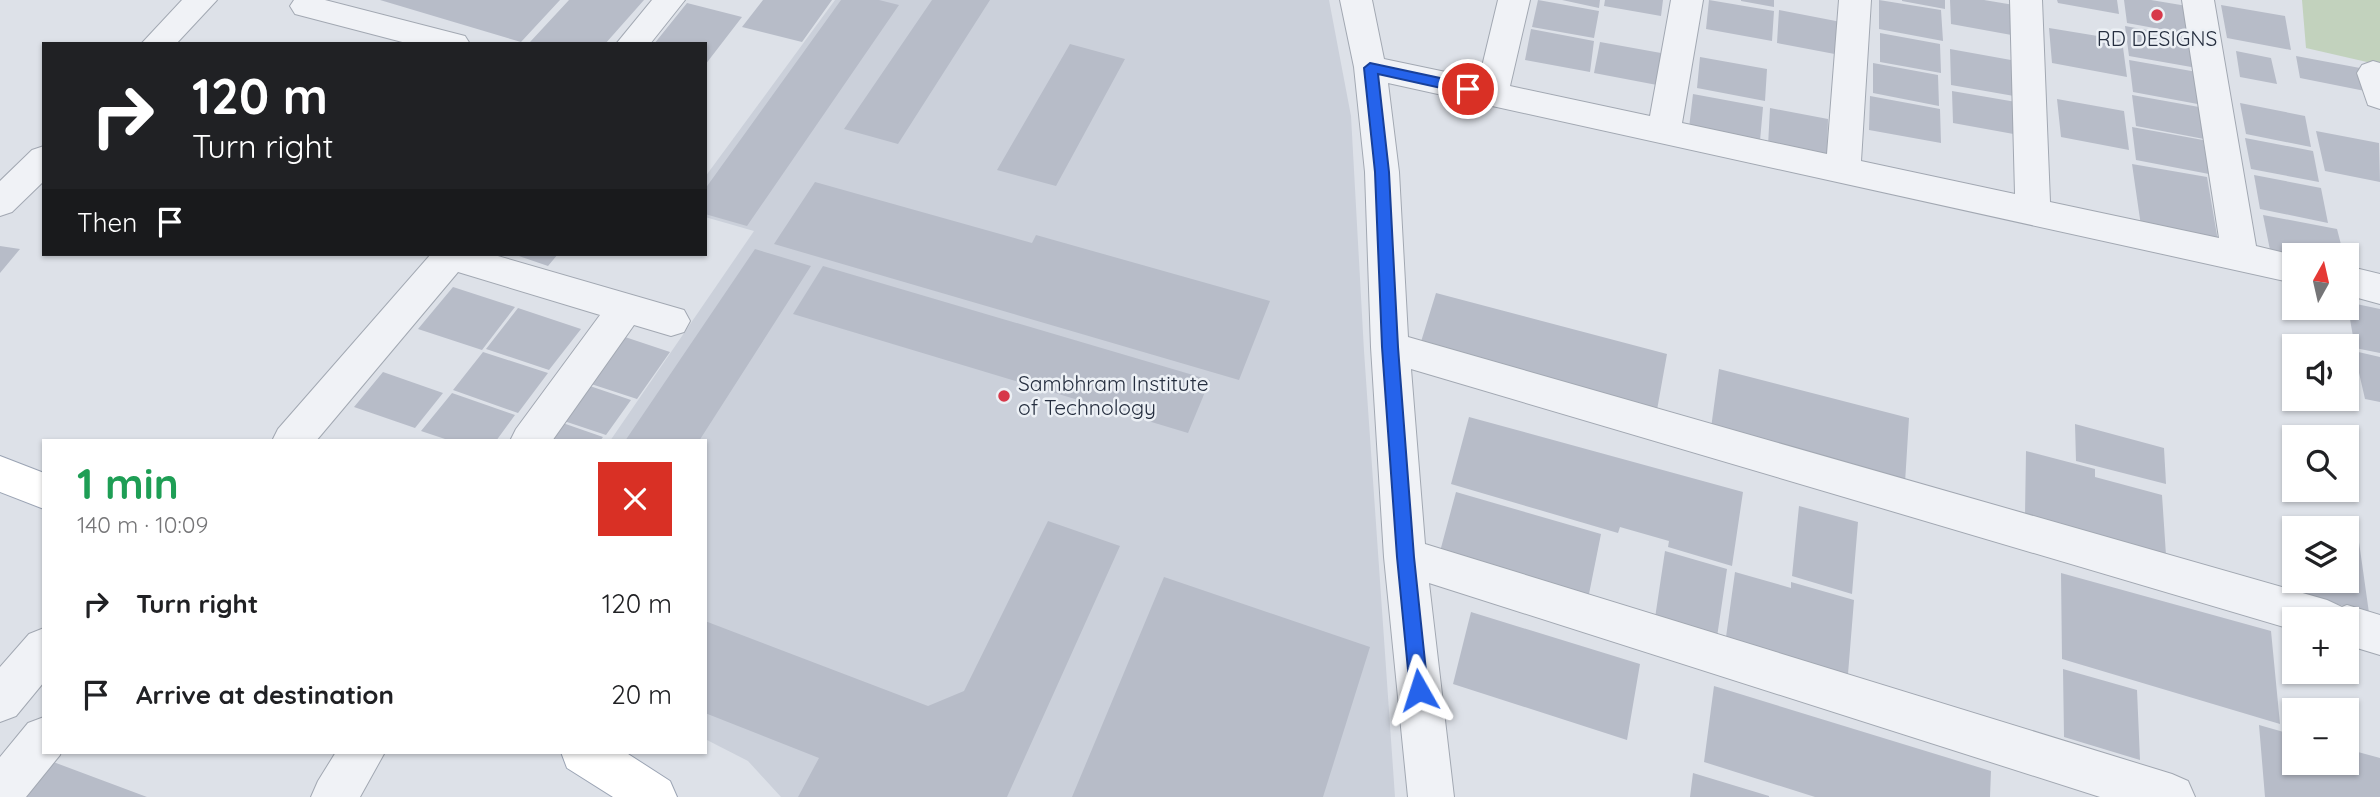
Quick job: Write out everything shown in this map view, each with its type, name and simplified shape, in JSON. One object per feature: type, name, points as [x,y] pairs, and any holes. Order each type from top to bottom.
[{"type":"main road","points":[[0,474],[42,490]]},
{"type":"main road","points":[[586,754],[652,796]]},
{"type":"street","points":[[159,42],[201,0]]},
{"type":"street","points":[[634,42],[669,0]]},
{"type":"street","points":[[1356,0],[1370,68],[1382,172],[1390,347],[1405,557],[1431,797]]},
{"type":"street","points":[[1492,94],[1514,0]]},
{"type":"street","points":[[1664,133],[1687,0]]},
{"type":"street","points":[[1843,170],[1855,0]]},
{"type":"street","points":[[2026,0],[2033,209]]},
{"type":"street","points":[[2198,0],[2240,257]]},
{"type":"street","points":[[306,6],[446,42]]},
{"type":"street","points":[[1370,68],[1664,133],[2033,209],[2282,267]]},
{"type":"street","points":[[0,203],[42,161]]},
{"type":"street","points":[[294,439],[450,256]]},
{"type":"street","points":[[454,256],[671,321]]},
{"type":"street","points":[[2359,284],[2380,289]]},
{"type":"street","points":[[531,439],[626,309]]},
{"type":"street","points":[[1390,347],[2282,607]]},
{"type":"street","points":[[1405,557],[2172,797]]},
{"type":"street","points":[[2359,629],[2380,635]]},
{"type":"street","points":[[0,701],[42,650]]},
{"type":"street","points":[[0,793],[42,741]]},
{"type":"street","points":[[334,797],[362,754]]},
{"type":"shaded area","name":"Sambhram Institute of Technology","points":[[835,0],[1329,0],[1351,116],[1364,351],[1395,797],[781,797],[748,761],[707,740],[707,439],[611,439],[754,231],[707,218],[707,174]]},
{"type":"green space","points":[[2302,0],[2380,0],[2380,65],[2306,48]]},
{"type":"building","points":[[380,0],[560,0],[521,42]]},
{"type":"building","points":[[569,0],[644,0],[607,42],[530,42]]},
{"type":"building","points":[[763,0],[832,0],[802,42],[742,27]]},
{"type":"building","points":[[841,0],[879,0],[899,5],[747,226],[707,215],[707,186]]},
{"type":"building","points":[[932,0],[990,0],[898,144],[844,129]]},
{"type":"building","points":[[1538,0],[1599,11],[1594,38],[1532,27]]},
{"type":"building","points":[[1562,0],[1600,0],[1599,8]]},
{"type":"building","points":[[1605,0],[1663,0],[1661,16],[1604,6]]},
{"type":"building","points":[[1709,0],[1774,11],[1772,41],[1706,29]]},
{"type":"building","points":[[1774,0],[1774,7],[1741,1]]},
{"type":"building","points":[[1879,0],[1941,10],[1943,41],[1879,29]]},
{"type":"building","points":[[1945,0],[1945,9],[1902,1]]},
{"type":"building","points":[[1950,0],[1984,0],[2014,5],[2017,36],[1951,24]]},
{"type":"building","points":[[2057,0],[2117,0],[2119,14],[2058,3]]},
{"type":"building","name":"RD DESIGNS","points":[[2124,0],[2151,0],[2187,6],[2192,35],[2127,23]]},
{"type":"building","points":[[687,3],[742,17],[707,62],[707,42],[656,42]]},
{"type":"building","points":[[2221,5],[2285,16],[2291,50],[2227,38]]},
{"type":"building","points":[[1779,10],[1841,22],[1840,55],[1777,43]]},
{"type":"building","points":[[2125,26],[2191,38],[2197,68],[2129,56]]},
{"type":"building","points":[[2049,28],[2122,40],[2127,77],[2052,63]]},
{"type":"building","points":[[1531,29],[1594,41],[1590,72],[1525,60]]},
{"type":"building","points":[[1880,33],[1940,44],[1941,73],[1880,62]]},
{"type":"building","points":[[1600,42],[1661,53],[1657,85],[1594,73]]},
{"type":"building","points":[[1070,44],[1125,59],[1056,186],[997,170]]},
{"type":"building","points":[[1950,49],[2011,60],[2014,96],[1951,85]]},
{"type":"building","points":[[2236,51],[2271,58],[2277,84],[2240,77]]},
{"type":"building","points":[[2296,56],[2360,68],[2365,91],[2300,78]]},
{"type":"building","points":[[1700,57],[1767,69],[1765,101],[1697,88]]},
{"type":"building","points":[[2129,60],[2197,72],[2203,105],[2133,92]]},
{"type":"building","points":[[1873,63],[1938,75],[1939,106],[1873,93]]},
{"type":"building","points":[[1952,91],[2016,102],[2019,135],[1953,123]]},
{"type":"building","points":[[1693,94],[1763,107],[1760,141],[1689,128]]},
{"type":"building","points":[[2132,95],[2199,107],[2204,139],[2136,126]]},
{"type":"building","points":[[1870,96],[1940,109],[1941,143],[1869,130]]},
{"type":"building","points":[[2057,99],[2124,111],[2129,150],[2061,137]]},
{"type":"building","points":[[2240,103],[2305,116],[2311,147],[2246,134]]},
{"type":"building","points":[[1770,108],[1828,119],[1827,157],[1768,146]]},
{"type":"building","points":[[2132,127],[2203,140],[2209,174],[2136,160]]},
{"type":"building","points":[[2316,131],[2379,143],[2380,182],[2325,171]]},
{"type":"building","points":[[2245,138],[2313,151],[2319,182],[2251,169]]},
{"type":"building","points":[[2132,164],[2207,177],[2218,241],[2141,226]]},
{"type":"building","points":[[2254,175],[2321,188],[2328,223],[2260,209]]},
{"type":"building","points":[[815,182],[1032,243],[1036,235],[1270,301],[1239,380],[774,244]]},
{"type":"building","points":[[2263,215],[2337,229],[2341,243],[2282,243],[2282,257],[2271,255]]},
{"type":"building","points":[[0,246],[20,249],[0,273]]},
{"type":"building","points":[[755,249],[811,266],[700,439],[626,439]]},
{"type":"building","points":[[519,256],[556,256],[548,266]]},
{"type":"building","points":[[823,266],[1210,380],[1188,433],[793,314]]},
{"type":"building","points":[[453,287],[515,307],[482,350],[418,329]]},
{"type":"building","points":[[1436,293],[1667,354],[1657,410],[1420,345]]},
{"type":"building","points":[[2359,305],[2380,309],[2380,353],[2359,349],[2359,334],[2353,334],[2350,320],[2359,320]]},
{"type":"building","points":[[518,308],[581,329],[549,370],[486,349]]},
{"type":"building","points":[[619,335],[670,352],[637,399],[585,382]]},
{"type":"building","points":[[483,352],[548,373],[518,413],[453,390]]},
{"type":"building","points":[[2359,352],[2380,357],[2380,402],[2365,399],[2359,373]]},
{"type":"building","points":[[1719,369],[1909,418],[1905,483],[1711,428]]},
{"type":"building","points":[[383,372],[443,393],[415,428],[354,407]]},
{"type":"building","points":[[584,384],[631,400],[606,435],[558,419]]},
{"type":"building","points":[[452,393],[515,415],[497,439],[445,439],[421,431]]},
{"type":"building","points":[[1469,417],[1743,492],[1732,566],[1668,547],[1669,541],[1620,527],[1618,533],[1451,484]]},
{"type":"building","points":[[557,421],[603,437],[602,439],[544,439]]},
{"type":"building","points":[[2075,424],[2164,448],[2166,484],[2076,461]]},
{"type":"building","points":[[2026,451],[2095,469],[2095,477],[2162,495],[2166,555],[2025,516]]},
{"type":"building","points":[[1456,492],[1601,534],[1587,604],[1438,559]]},
{"type":"building","points":[[1799,506],[1858,522],[1852,594],[1792,576]]},
{"type":"building","points":[[1048,521],[1120,546],[1007,797],[798,797],[819,758],[707,714],[707,622],[928,706],[964,691]]},
{"type":"building","points":[[2359,542],[2369,613],[2359,610],[2359,607],[2348,607],[2298,593],[2359,593]]},
{"type":"building","points":[[1665,551],[1727,569],[1717,637],[1655,618]]},
{"type":"building","points":[[1735,572],[1791,588],[1791,582],[1854,600],[1848,674],[1726,637]]},
{"type":"building","points":[[2061,573],[2271,631],[2280,724],[2062,659]]},
{"type":"building","points":[[1164,577],[1370,647],[1323,797],[1072,797]]},
{"type":"building","points":[[1471,612],[1640,664],[1627,740],[1453,684]]},
{"type":"building","points":[[2063,669],[2137,690],[2140,760],[2064,737]]},
{"type":"building","points":[[1714,686],[1991,771],[1990,797],[1815,797],[1704,762]]},
{"type":"building","points":[[2259,725],[2282,732],[2282,775],[2359,775],[2359,752],[2380,758],[2380,797],[2265,797]]},
{"type":"building","points":[[48,760],[147,797],[19,797]]},
{"type":"building","points":[[1693,773],[1769,796],[1769,797],[1690,797]]},
{"type":"place","name":"RD DESIGNS","points":[[2157,15]]},
{"type":"place","name":"Sambhram Institute of Technology","points":[[1004,396]]},
{"type":"route","points":[[1419,690],[1405,557],[1390,347],[1382,172],[1370,68],[1468,89]]}]
